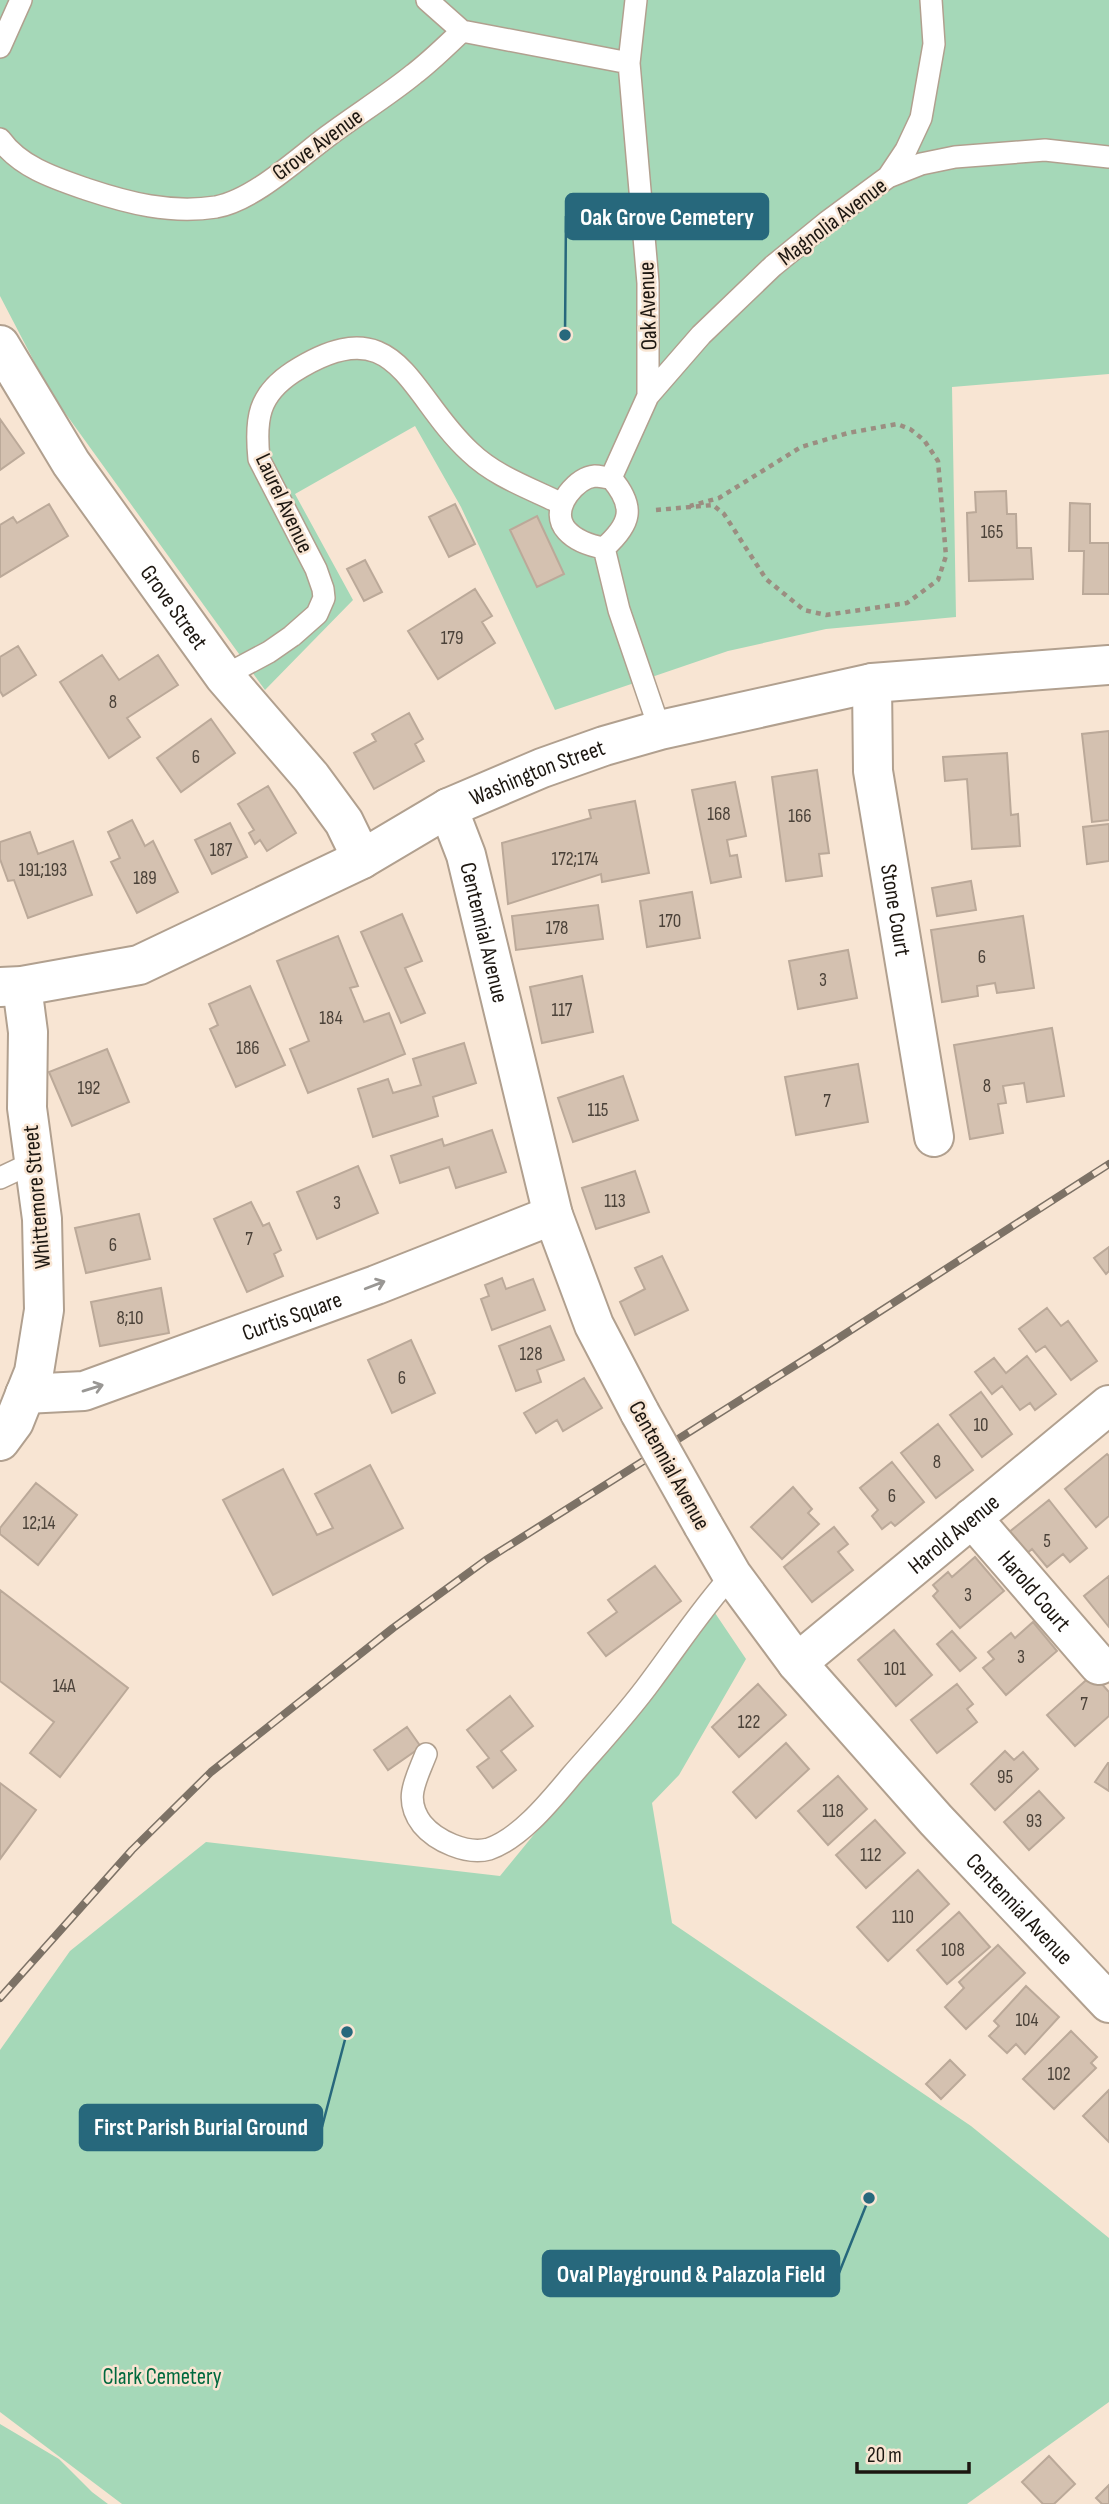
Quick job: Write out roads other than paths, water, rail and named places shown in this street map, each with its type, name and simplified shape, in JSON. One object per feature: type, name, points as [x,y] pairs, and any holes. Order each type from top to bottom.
[{"type":"street","name":"Grove Street","points":[[0,345],[71,463],[224,676],[311,778],[344,822],[362,859]]},
{"type":"street","name":"Washington Street","points":[[11,987],[139,965],[362,859],[448,808],[542,768],[604,746],[660,730],[872,682],[1109,665]]},
{"type":"street","name":"Stone Court","points":[[872,682],[873,771],[934,1137]]},
{"type":"street","name":"Centennial Avenue","points":[[448,808],[466,855],[553,1214],[594,1325],[640,1413],[732,1574],[797,1663],[936,1820],[1109,2003]]},
{"type":"street","name":"Whittemore Street","points":[[0,1441],[14,1422],[34,1372],[44,1310],[42,1219],[27,1108],[28,1032],[11,987]]},
{"type":"street","name":"Curtis Square","points":[[25,1394],[84,1391],[376,1285],[553,1214]]},
{"type":"street","name":"Harold Avenue","points":[[797,1663],[1109,1405]]},
{"type":"street","name":"Harold Court","points":[[972,1518],[1099,1665]]},
{"type":"lane","points":[[0,47],[21,0]]},
{"type":"lane","points":[[427,0],[462,32],[629,62]]},
{"type":"lane","name":"Oak Avenue","points":[[611,478],[648,396],[648,283],[629,62],[636,0]]},
{"type":"lane","points":[[888,177],[910,143],[920,118],[934,44],[931,0]]},
{"type":"lane","name":"Grove Avenue","points":[[0,138],[20,159],[37,171],[124,202],[155,208],[219,206],[246,195],[279,173],[414,74],[462,32]]},
{"type":"lane","name":"Magnolia Avenue","points":[[648,396],[701,335],[773,266],[888,177],[920,164],[955,157],[1045,150],[1109,157]]},
{"type":"lane","name":"Laurel Avenue","points":[[224,676],[269,652],[292,636],[317,614],[324,598],[316,569],[259,459],[257,439],[257,421],[270,392],[281,380],[309,362],[345,348],[363,347],[377,350],[393,359],[405,372],[453,436],[480,462],[499,475],[562,504]]},
{"type":"lane","points":[[595,476],[611,478],[622,491],[628,505],[626,522],[604,548],[575,539],[562,525],[560,516],[562,504],[574,487],[595,476]]},
{"type":"lane","points":[[604,548],[619,610],[660,730]]},
{"type":"lane","points":[[0,1178],[34,1162]]},
{"type":"lane","points":[[426,1754],[413,1788],[411,1803],[415,1815],[425,1827],[454,1846],[474,1852],[503,1842],[539,1813],[634,1703],[710,1599],[732,1574]]},
{"type":"railway","points":[[0,1998],[132,1850],[211,1772],[393,1628],[486,1560],[1109,1164]]},
{"type":"place","name":"Oak Grove Cemetery","points":[[565,335]]},
{"type":"place","name":"First Parish Burial Ground","points":[[347,2032]]},
{"type":"place","name":"Oval Playground & Palazola Field","points":[[869,2198]]},
{"type":"park label","name":"Clark Cemetery","points":[[162,2376]]}]
